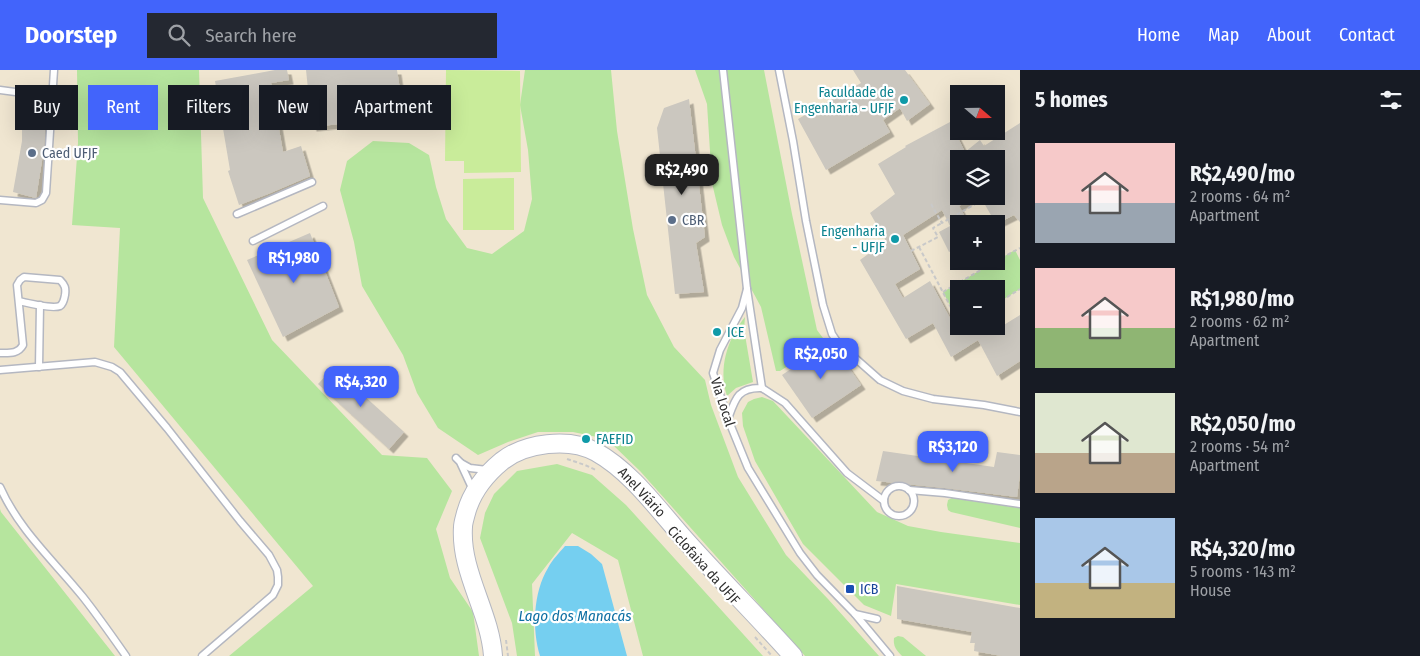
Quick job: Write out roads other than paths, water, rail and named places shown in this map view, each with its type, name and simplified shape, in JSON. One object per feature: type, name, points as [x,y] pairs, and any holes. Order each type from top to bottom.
[{"type":"main road","name":"Anel Viário","points":[[493,656],[489,630],[464,554],[462,526],[474,491],[490,471],[506,458],[539,444],[565,444],[594,450],[617,465],[793,656]]},
{"type":"lane","points":[[53,85],[54,70]]},
{"type":"lane","name":"Via Local","points":[[723,70],[747,289],[742,308],[720,350],[713,373],[728,419],[748,468],[800,553],[817,575],[890,656]]},
{"type":"lane","points":[[779,70],[823,305],[832,334],[838,343],[880,380],[902,391],[934,399],[984,405],[1020,412]]},
{"type":"lane","points":[[0,90],[15,92]]},
{"type":"lane","points":[[0,200],[36,203],[42,200],[46,193],[51,130]]},
{"type":"lane","points":[[237,214],[312,182]]},
{"type":"lane","points":[[253,240],[323,206]]},
{"type":"lane","points":[[0,353],[15,353],[23,345],[17,285],[20,280],[24,277],[60,280],[66,290],[64,302],[60,306],[53,307],[19,301]]},
{"type":"lane","points":[[747,289],[762,388]]},
{"type":"lane","points":[[38,367],[40,305]]},
{"type":"lane","points":[[0,370],[96,362],[112,367],[120,372],[168,428],[240,521],[269,555],[277,570],[278,577],[278,584],[273,595],[202,656]]},
{"type":"lane","points":[[728,419],[736,398],[741,393],[748,389],[762,388],[785,403],[847,474],[884,501]]},
{"type":"lane","points":[[474,491],[458,460],[470,468],[490,471]]},
{"type":"lane","points":[[0,486],[18,519],[35,542],[84,597],[126,656]]},
{"type":"lane","points":[[895,487],[905,487],[909,490],[914,497],[911,511],[898,517],[890,513],[884,505],[887,492],[895,487]]},
{"type":"lane","points":[[909,490],[953,494],[1020,504]]},
{"type":"lane","points":[[854,614],[877,619]]},
{"type":"water","name":"Lago dos Manacás","points":[[565,546],[578,546],[602,564],[627,656],[540,656],[535,623],[539,588],[550,565]]},
{"type":"place","name":"Faculdade de Engenharia - UFJF","points":[[904,100]]},
{"type":"place","name":"Caed UFJF","points":[[32,153]]},
{"type":"place","name":"CBR","points":[[672,220]]},
{"type":"place","name":"Engenharia - UFJF","points":[[895,239]]},
{"type":"place","name":"ICE","points":[[717,332]]},
{"type":"place","name":"FAEFID","points":[[586,439]]},
{"type":"place","name":"ICB","points":[[850,589]]}]
